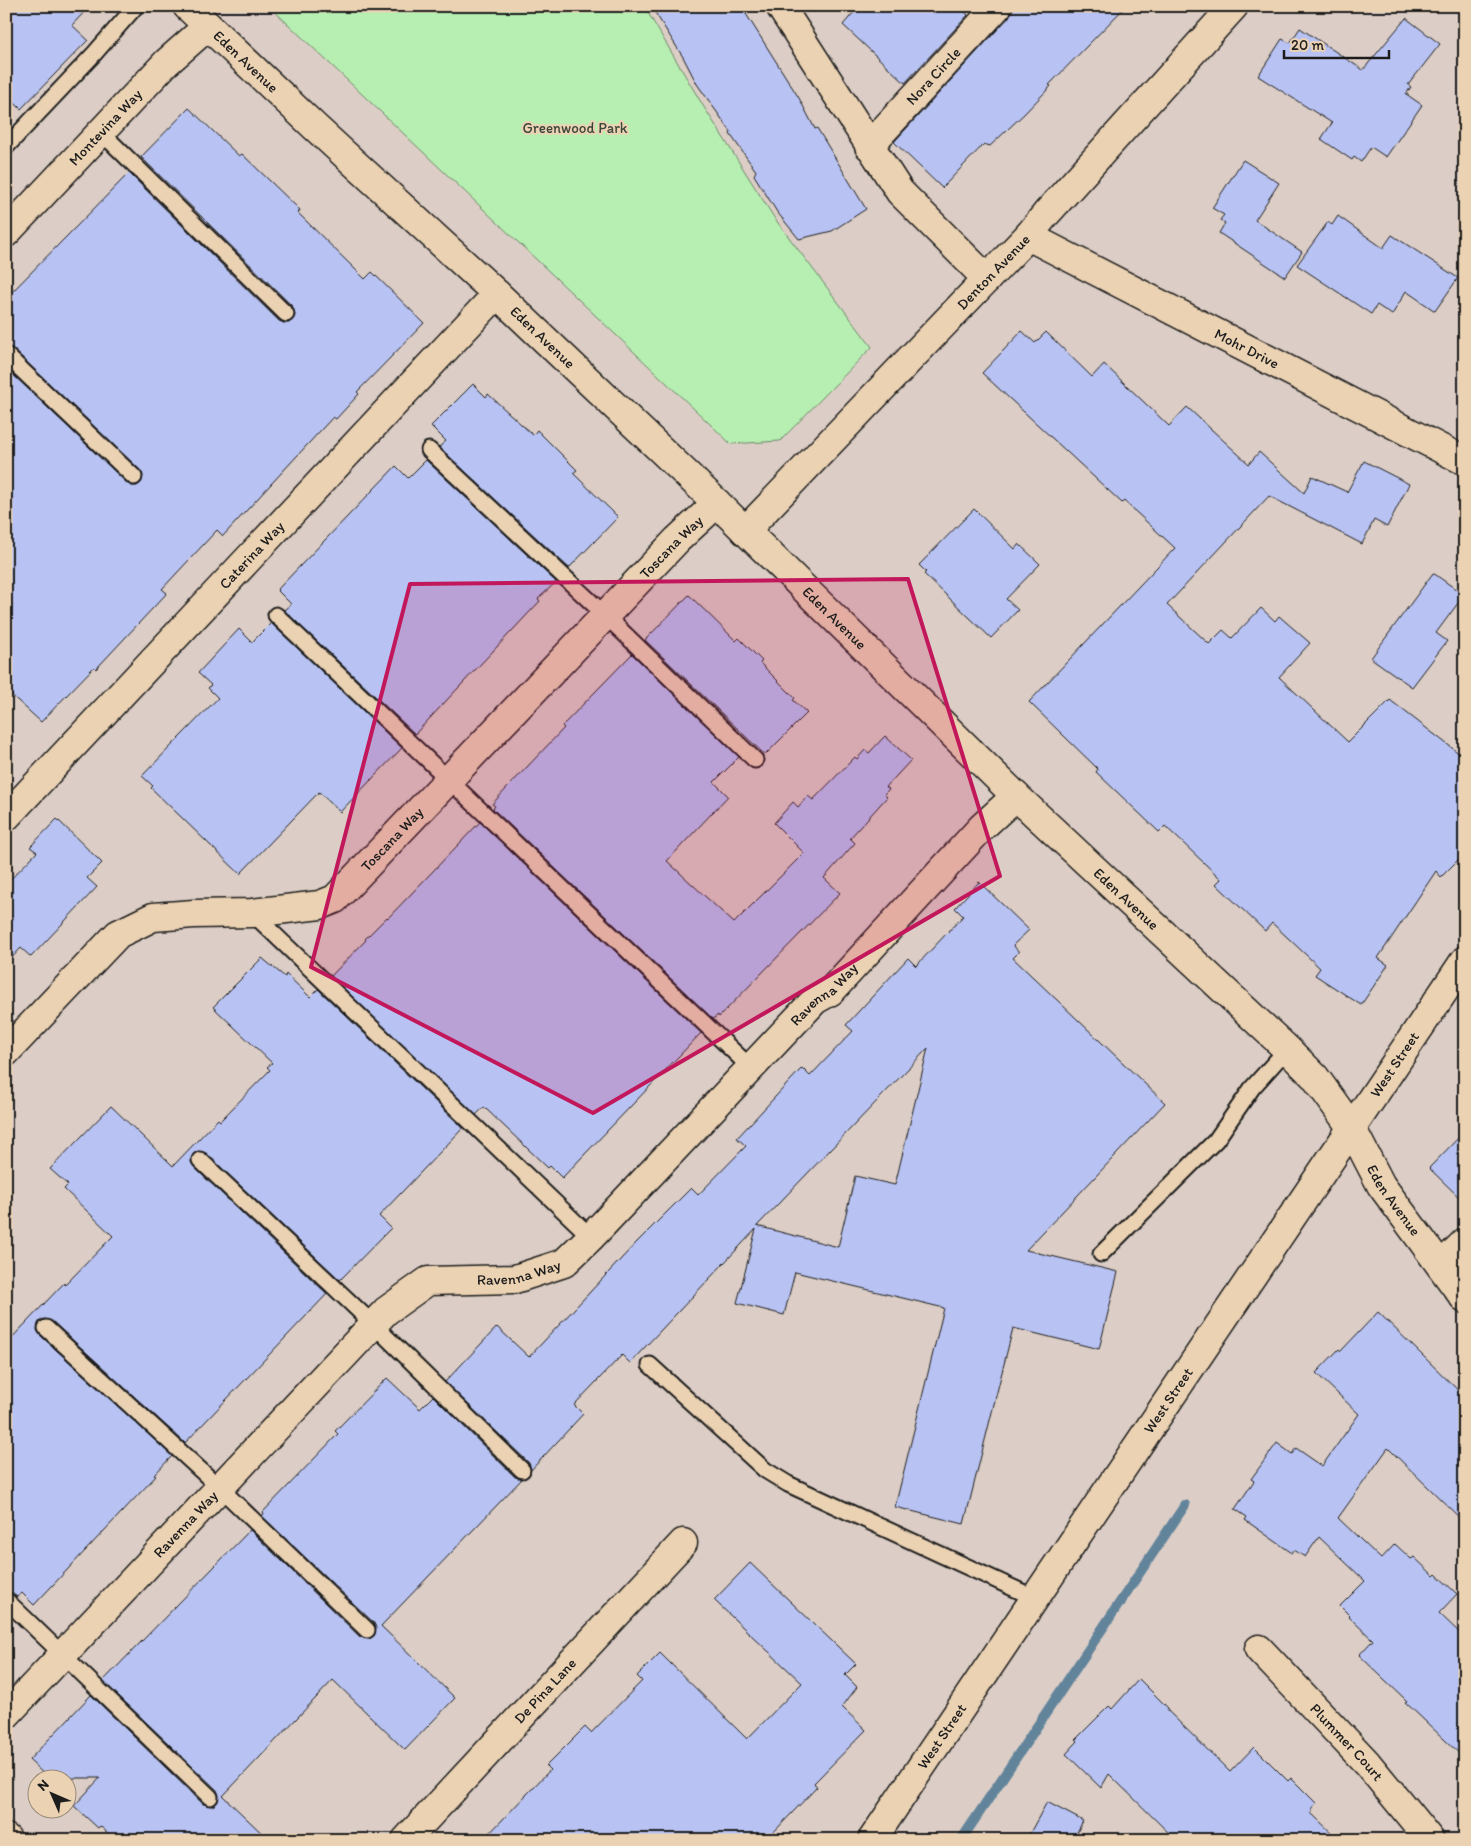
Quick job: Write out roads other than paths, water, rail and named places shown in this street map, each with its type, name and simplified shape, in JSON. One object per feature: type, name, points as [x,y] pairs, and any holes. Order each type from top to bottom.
[{"type":"street","name":"Eden Avenue","points":[[187,6],[316,128],[497,294],[717,503],[1016,796],[1316,1077],[1351,1127],[1381,1185],[1465,1299]]},
{"type":"street","points":[[780,6],[868,146],[900,192],[987,279]]},
{"type":"street","name":"Nora Circle","points":[[868,146],[998,6]]},
{"type":"street","name":"Denton Avenue","points":[[744,531],[1028,236],[1234,6]]},
{"type":"street","name":"Montevina Way","points":[[6,233],[166,63],[208,26]]},
{"type":"street","name":"Mohr Drive","points":[[1028,236],[1465,461]]},
{"type":"street","name":"Caterina Way","points":[[6,817],[497,294]]},
{"type":"street","name":"Toscana Way","points":[[6,1052],[118,934],[153,917],[252,913],[320,905],[335,899],[677,540],[717,503]]},
{"type":"street","name":"Ravenna Way","points":[[6,1715],[386,1311],[428,1281],[515,1278],[564,1262],[591,1237],[815,1000],[831,991],[982,827],[1016,796]]},
{"type":"street","name":"West Street","points":[[872,1840],[1465,960]]},
{"type":"street","points":[[1441,1266],[1465,1242]]},
{"type":"street","name":"De Pina Lane","points":[[406,1840],[683,1543]]},
{"type":"street","name":"Plummer Court","points":[[1259,1648],[1367,1763],[1430,1840]]},
{"type":"lane","points":[[6,147],[94,54],[136,6]]},
{"type":"lane","points":[[102,133],[286,314]]},
{"type":"lane","points":[[6,355],[134,477]]},
{"type":"lane","points":[[429,450],[606,616],[755,760]]},
{"type":"lane","points":[[276,615],[750,1067]]},
{"type":"lane","points":[[252,913],[591,1237]]},
{"type":"lane","points":[[1102,1254],[1216,1140],[1252,1088],[1287,1049]]},
{"type":"lane","points":[[200,1160],[374,1325],[522,1470]]},
{"type":"lane","points":[[46,1328],[220,1488],[367,1630]]},
{"type":"lane","points":[[650,1365],[765,1470],[788,1484],[1035,1598]]},
{"type":"lane","points":[[6,1600],[210,1797]]},
{"type":"waterway","points":[[961,1840],[1185,1505]]},
{"type":"park label","name":"Greenwood Park","points":[[575,128]]}]
